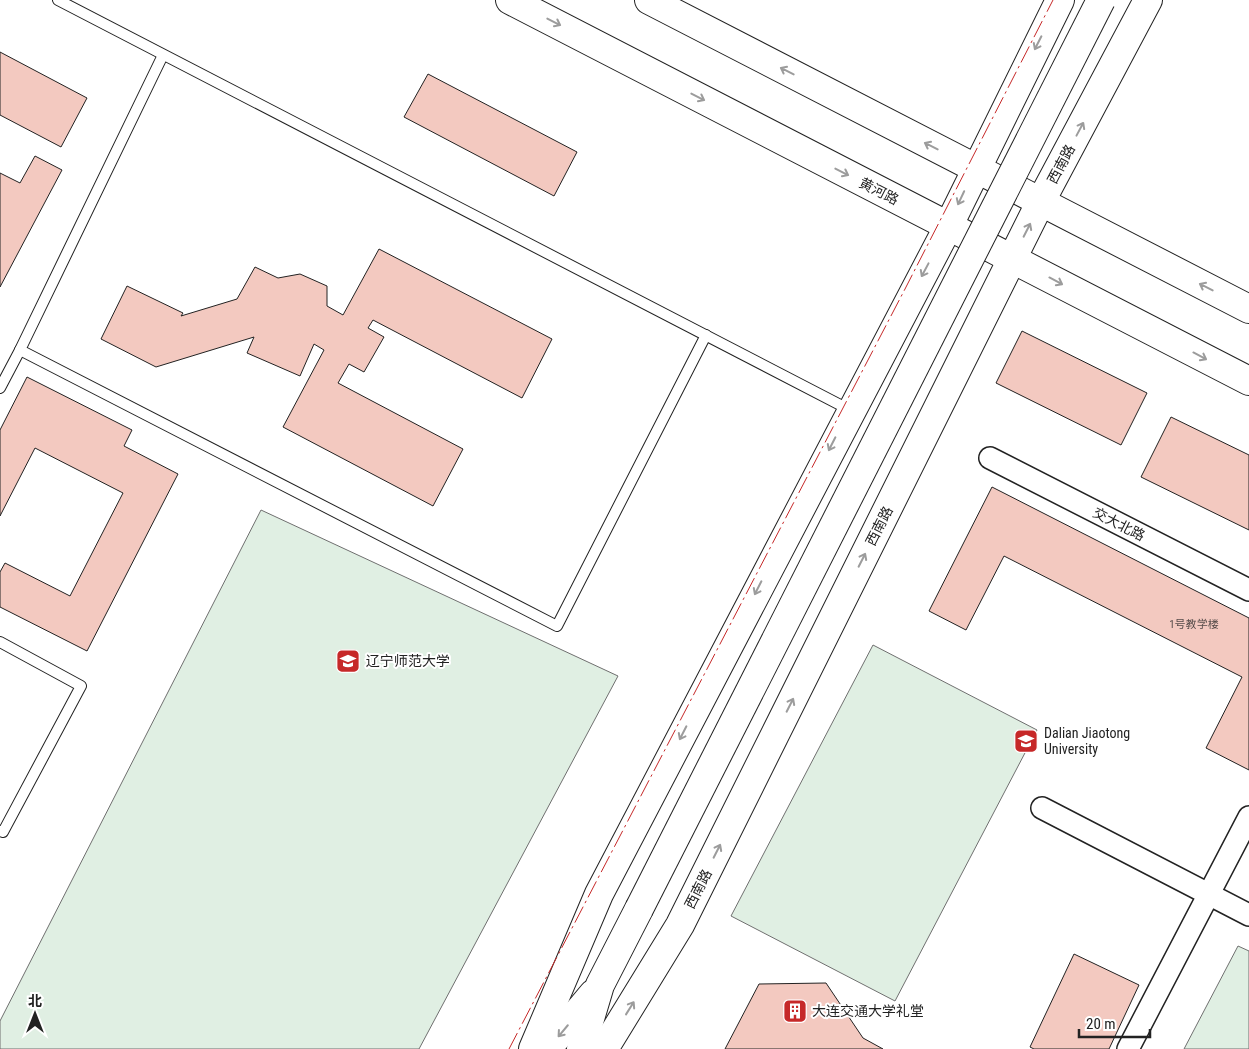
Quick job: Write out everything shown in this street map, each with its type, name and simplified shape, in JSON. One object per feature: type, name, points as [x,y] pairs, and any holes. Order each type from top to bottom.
[{"type":"main road","name":"黄河路","points":[[510,0],[1249,381]]},
{"type":"main road","points":[[649,0],[1249,310]]},
{"type":"main road","points":[[533,1049],[599,894],[850,410],[948,227],[975,168],[1060,0]]},
{"type":"main road","points":[[581,1049],[600,985],[1102,0]]},
{"type":"main road","name":"西南路","points":[[604,1049],[680,925],[1040,203],[1148,0]]},
{"type":"main road","points":[[547,1049],[600,985]]},
{"type":"street","name":"交大北路","points":[[990,458],[1249,590]]},
{"type":"street","points":[[1042,808],[1249,916]]},
{"type":"street","points":[[1128,1049],[1249,817]]},
{"type":"lane","points":[[58,0],[850,410]]},
{"type":"lane","points":[[0,388],[163,54]]},
{"type":"lane","points":[[20,350],[557,626],[706,335]]},
{"type":"lane","points":[[0,642],[81,686],[3,832],[0,831]]},
{"type":"green space","points":[[261,510],[618,676],[419,1049],[0,1049],[0,1021]]},
{"type":"green space","points":[[873,645],[1037,730],[895,1001],[731,916]]},
{"type":"green space","points":[[1238,946],[1249,951],[1249,1049],[1184,1049]]},
{"type":"building","points":[[0,52],[87,98],[61,147],[0,115]]},
{"type":"building","points":[[428,74],[577,152],[554,196],[404,117]]},
{"type":"building","points":[[35,156],[62,170],[0,287],[0,173],[20,183]]},
{"type":"building","points":[[379,249],[552,339],[522,398],[373,320],[368,328],[384,337],[364,372],[349,364],[338,383],[463,449],[433,506],[283,427],[324,350],[314,344],[300,376],[247,353],[254,337],[156,367],[101,339],[127,286],[183,313],[181,316],[237,299],[255,267],[278,278],[300,274],[327,286],[327,306],[343,315]]},
{"type":"building","points":[[1022,331],[1147,393],[1121,445],[996,383]]},
{"type":"building","points":[[27,377],[132,430],[124,446],[178,474],[87,651],[0,607],[0,572],[5,563],[70,596],[123,493],[35,448],[0,516],[0,430]]},
{"type":"building","points":[[1171,417],[1249,455],[1249,530],[1141,477]]},
{"type":"building","points":[[992,487],[1249,618],[1249,770],[1206,748],[1242,677],[1004,556],[966,630],[929,611]]},
{"type":"building","points":[[1074,954],[1139,985],[1109,1049],[1034,1049],[1030,1047]]},
{"type":"building","name":"大连交通大学礼堂","points":[[826,983],[863,1038],[883,1049],[725,1049],[759,984]]},
{"type":"power","points":[[509,1049],[905,289],[1053,0]]},
{"type":"place","name":"辽宁师范大学","points":[[348,661]]},
{"type":"place","name":"Dalian Jiaotong University","points":[[1026,741]]},
{"type":"place","name":"大连交通大学礼堂","points":[[795,1011]]}]
